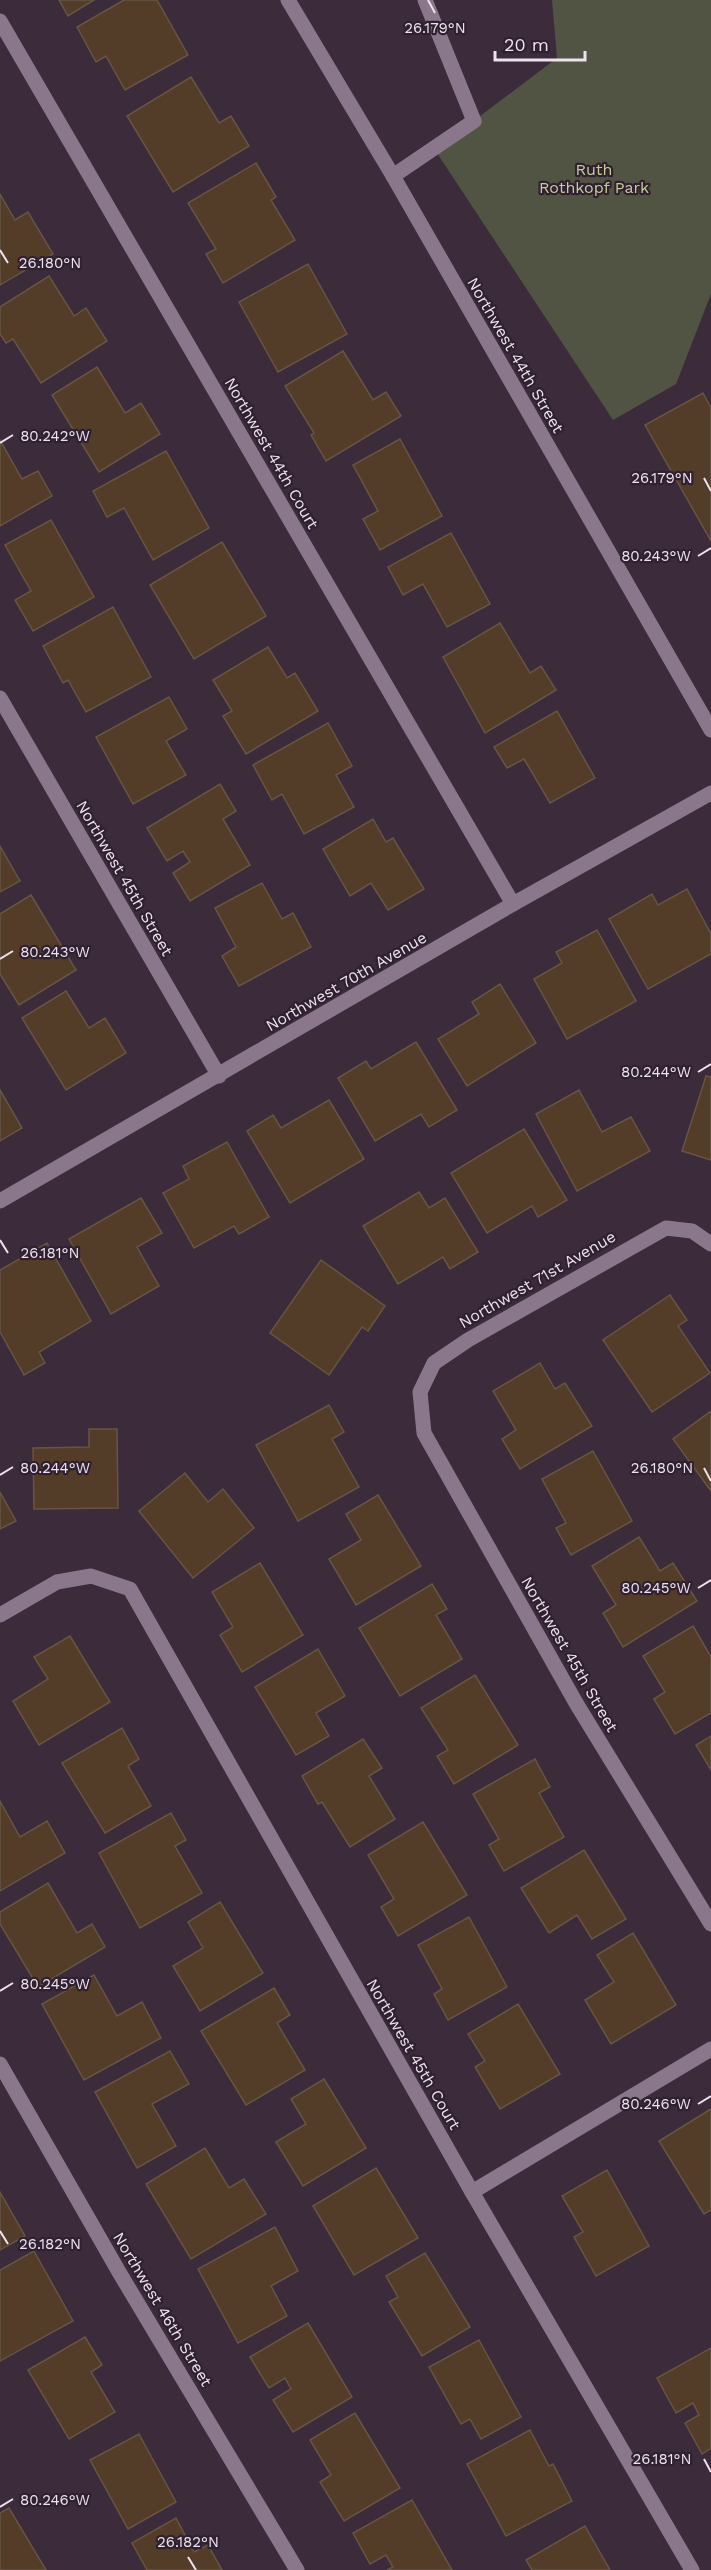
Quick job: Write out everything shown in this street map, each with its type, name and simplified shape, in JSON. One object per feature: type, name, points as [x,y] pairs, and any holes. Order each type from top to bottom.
[{"type":"street","name":"Northwest 44th Street","points":[[288,0],[393,176],[711,730]]},
{"type":"street","points":[[393,176],[474,121],[425,0]]},
{"type":"street","name":"Northwest 44th Court","points":[[0,21],[513,904]]},
{"type":"street","name":"Northwest 45th Street","points":[[0,698],[219,1076]]},
{"type":"street","name":"Northwest 70th Avenue","points":[[0,1201],[513,904],[711,793]]},
{"type":"street","name":"Northwest 71st Avenue","points":[[420,1392],[434,1363],[468,1340],[666,1228],[692,1231],[711,1244]]},
{"type":"street","name":"Northwest 45th Street","points":[[420,1392],[424,1433],[576,1703],[711,1924]]},
{"type":"street","name":"Northwest 45th Court","points":[[0,1615],[57,1582],[91,1576],[130,1589],[472,2192],[692,2570]]},
{"type":"street","points":[[472,2192],[711,2049]]},
{"type":"street","name":"Northwest 46th Street","points":[[0,2064],[119,2272],[297,2570]]},
{"type":"green space","name":"Ruth Rothkopf Park","points":[[552,0],[711,0],[711,294],[676,384],[613,420],[435,150],[557,58]]},
{"type":"building","points":[[59,0],[94,0],[68,16]]},
{"type":"building","points":[[124,0],[157,0],[188,55],[125,90],[106,56],[96,62],[77,27]]},
{"type":"building","points":[[191,77],[219,123],[231,116],[249,146],[173,192],[127,116]]},
{"type":"building","points":[[256,163],[276,197],[271,200],[295,240],[223,283],[206,254],[216,249],[188,203]]},
{"type":"building","points":[[0,194],[15,220],[28,212],[53,254],[0,285]]},
{"type":"building","points":[[308,264],[347,334],[278,372],[239,302]]},
{"type":"building","points":[[49,276],[74,316],[86,308],[107,341],[41,383],[13,339],[6,343],[0,334],[0,307]]},
{"type":"building","points":[[343,351],[373,400],[386,392],[401,416],[326,461],[311,435],[314,433],[285,386]]},
{"type":"building","points":[[97,367],[125,413],[141,403],[160,434],[99,472],[52,395]]},
{"type":"building","points":[[703,393],[711,408],[711,541],[645,425]]},
{"type":"building","points":[[400,439],[442,516],[380,550],[363,519],[378,511],[353,465]]},
{"type":"building","points":[[0,440],[22,479],[38,471],[52,496],[0,526]]},
{"type":"building","points":[[166,451],[209,528],[153,560],[124,508],[107,517],[93,491]]},
{"type":"building","points":[[51,520],[94,597],[33,631],[15,600],[31,591],[5,545]]},
{"type":"building","points":[[451,533],[490,604],[447,627],[423,584],[403,595],[388,567]]},
{"type":"building","points":[[222,542],[266,616],[194,659],[150,585]]},
{"type":"building","points":[[113,607],[151,677],[86,712],[68,680],[63,683],[43,646]]},
{"type":"building","points":[[500,623],[530,673],[541,666],[556,690],[485,733],[443,657]]},
{"type":"building","points":[[268,647],[287,678],[295,673],[318,711],[246,754],[223,716],[232,711],[213,680]]},
{"type":"building","points":[[169,697],[187,729],[166,741],[186,775],[133,804],[96,737]]},
{"type":"building","points":[[557,711],[595,778],[550,803],[524,759],[507,768],[494,747]]},
{"type":"building","points":[[328,723],[352,766],[336,775],[354,807],[304,834],[282,794],[272,800],[253,765]]},
{"type":"building","points":[[220,784],[236,811],[223,819],[250,865],[190,901],[173,873],[190,862],[183,851],[167,861],[147,828]]},
{"type":"building","points":[[373,819],[386,842],[393,838],[424,889],[388,910],[371,883],[350,896],[323,849]]},
{"type":"building","points":[[0,846],[20,881],[0,892]]},
{"type":"building","points":[[262,883],[282,919],[293,913],[311,947],[239,986],[222,956],[236,947],[215,908]]},
{"type":"building","points":[[687,889],[711,934],[711,954],[648,989],[609,919],[652,894],[658,905]]},
{"type":"building","points":[[31,895],[76,970],[19,1005],[0,974],[0,914]]},
{"type":"building","points":[[597,930],[636,1001],[567,1039],[534,979],[562,963],[556,952]]},
{"type":"building","points":[[500,984],[536,1043],[467,1086],[438,1039],[479,1014],[472,1002]]},
{"type":"building","points":[[66,991],[89,1028],[105,1018],[126,1053],[66,1090],[22,1018]]},
{"type":"building","points":[[416,1042],[457,1110],[429,1127],[421,1114],[375,1141],[338,1078],[366,1061],[371,1069]]},
{"type":"building","points":[[706,1076],[711,1077],[711,1160],[682,1151]]},
{"type":"building","points":[[0,1090],[22,1128],[0,1141]]},
{"type":"building","points":[[579,1090],[602,1132],[631,1117],[650,1151],[577,1191],[536,1114]]},
{"type":"building","points":[[329,1100],[364,1159],[290,1203],[247,1131],[273,1115],[281,1128]]},
{"type":"building","points":[[524,1129],[567,1200],[538,1217],[532,1206],[487,1233],[451,1173]]},
{"type":"building","points":[[227,1142],[269,1217],[239,1234],[234,1226],[194,1248],[163,1193],[189,1179],[183,1166]]},
{"type":"building","points":[[419,1192],[429,1208],[445,1198],[478,1252],[450,1269],[443,1257],[398,1284],[363,1226]]},
{"type":"building","points":[[141,1198],[162,1233],[137,1247],[159,1286],[111,1314],[69,1239]]},
{"type":"building","points":[[47,1243],[91,1321],[39,1352],[45,1363],[24,1375],[0,1332],[0,1270]]},
{"type":"building","points":[[321,1260],[385,1306],[368,1331],[362,1327],[329,1375],[270,1333]]},
{"type":"building","points":[[670,1295],[687,1320],[678,1326],[710,1373],[652,1412],[603,1340]]},
{"type":"building","points":[[540,1363],[555,1389],[565,1383],[592,1426],[520,1469],[502,1439],[516,1430],[493,1391]]},
{"type":"building","points":[[329,1405],[344,1432],[332,1439],[359,1487],[298,1521],[256,1445]]},
{"type":"building","points":[[711,1411],[711,1491],[673,1439]]},
{"type":"building","points":[[89,1429],[117,1429],[118,1508],[34,1509],[33,1448],[89,1447]]},
{"type":"building","points":[[593,1451],[632,1521],[571,1555],[556,1528],[566,1523],[542,1479]]},
{"type":"building","points":[[185,1473],[208,1502],[223,1489],[254,1528],[193,1578],[139,1511]]},
{"type":"building","points":[[0,1492],[16,1521],[0,1529]]},
{"type":"building","points":[[378,1495],[421,1566],[356,1605],[329,1559],[361,1540],[346,1514]]},
{"type":"building","points":[[639,1537],[660,1571],[673,1563],[697,1601],[623,1647],[603,1613],[616,1605],[592,1566]]},
{"type":"building","points":[[260,1563],[303,1635],[242,1672],[220,1635],[233,1627],[212,1592]]},
{"type":"building","points":[[432,1584],[447,1609],[436,1615],[462,1659],[400,1696],[359,1628]]},
{"type":"building","points":[[693,1626],[711,1657],[711,1713],[675,1734],[654,1699],[665,1692],[643,1656]]},
{"type":"building","points":[[70,1636],[110,1702],[39,1745],[13,1701],[48,1679],[34,1657]]},
{"type":"building","points":[[318,1649],[345,1696],[316,1713],[329,1736],[296,1755],[255,1687]]},
{"type":"building","points":[[475,1675],[518,1745],[454,1784],[437,1756],[448,1750],[421,1708]]},
{"type":"building","points":[[122,1728],[139,1759],[128,1766],[151,1806],[105,1833],[62,1763]]},
{"type":"building","points":[[711,1736],[711,1770],[696,1745]]},
{"type":"building","points":[[363,1739],[382,1768],[369,1776],[395,1819],[350,1847],[322,1802],[318,1804],[302,1776]]},
{"type":"building","points":[[535,1759],[550,1787],[539,1793],[564,1837],[504,1871],[489,1845],[499,1839],[473,1794]]},
{"type":"building","points":[[0,1801],[20,1837],[47,1821],[65,1853],[0,1891]]},
{"type":"building","points":[[171,1813],[186,1840],[175,1846],[202,1893],[140,1928],[99,1853]]},
{"type":"building","points":[[423,1822],[467,1895],[398,1936],[381,1907],[394,1899],[368,1855]]},
{"type":"building","points":[[584,1850],[626,1919],[592,1939],[577,1915],[549,1933],[521,1888]]},
{"type":"building","points":[[48,1883],[77,1933],[92,1924],[105,1947],[38,1987],[0,1924],[0,1912]]},
{"type":"building","points":[[220,1902],[263,1973],[200,2011],[173,1966],[203,1948],[188,1922]]},
{"type":"building","points":[[469,1917],[507,1987],[448,2020],[434,1994],[442,1989],[418,1945]]},
{"type":"building","points":[[633,1933],[676,2005],[611,2044],[585,2000],[614,1982],[597,1955]]},
{"type":"building","points":[[94,1975],[117,2016],[142,2002],[161,2038],[84,2080],[42,2004]]},
{"type":"building","points":[[274,1988],[290,2015],[277,2023],[305,2070],[246,2105],[201,2031]]},
{"type":"building","points":[[518,2004],[560,2074],[500,2109],[475,2067],[485,2061],[468,2034]]},
{"type":"building","points":[[170,2051],[189,2084],[152,2104],[176,2146],[137,2168],[95,2092]]},
{"type":"building","points":[[324,2079],[366,2148],[303,2186],[276,2142],[306,2124],[291,2099]]},
{"type":"building","points":[[711,2109],[711,2210],[704,2214],[659,2141]]},
{"type":"building","points":[[205,2148],[229,2188],[244,2179],[266,2214],[191,2259],[146,2184]]},
{"type":"building","points":[[376,2168],[418,2238],[354,2275],[313,2206]]},
{"type":"building","points":[[607,2170],[649,2246],[596,2276],[574,2237],[583,2232],[562,2196]]},
{"type":"building","points":[[0,2192],[25,2236],[0,2250]]},
{"type":"building","points":[[275,2227],[298,2271],[271,2286],[287,2316],[238,2343],[198,2269]]},
{"type":"building","points":[[34,2251],[73,2321],[0,2361],[0,2270]]},
{"type":"building","points":[[425,2253],[470,2327],[422,2356],[389,2302],[398,2297],[386,2276]]},
{"type":"building","points":[[308,2323],[352,2397],[293,2432],[273,2400],[291,2389],[285,2378],[269,2388],[250,2357]]},
{"type":"building","points":[[85,2337],[102,2365],[91,2372],[115,2412],[69,2439],[28,2370]]},
{"type":"building","points":[[479,2340],[521,2417],[481,2439],[470,2419],[461,2424],[429,2367]]},
{"type":"building","points":[[711,2348],[711,2448],[702,2454],[685,2423],[699,2415],[693,2403],[676,2413],[657,2378]]},
{"type":"building","points":[[355,2413],[400,2488],[344,2521],[320,2482],[331,2475],[310,2440]]},
{"type":"building","points":[[530,2430],[549,2466],[553,2464],[572,2501],[506,2536],[467,2464]]},
{"type":"building","points":[[139,2434],[176,2502],[128,2529],[90,2460]]},
{"type":"building","points":[[412,2500],[452,2570],[387,2570],[393,2567],[386,2555],[370,2564],[353,2533]]},
{"type":"building","points":[[9,2508],[46,2570],[0,2570],[0,2513]]},
{"type":"building","points":[[176,2518],[194,2552],[208,2545],[222,2570],[147,2570],[132,2543]]},
{"type":"building","points":[[585,2526],[610,2570],[532,2570],[526,2560]]}]
